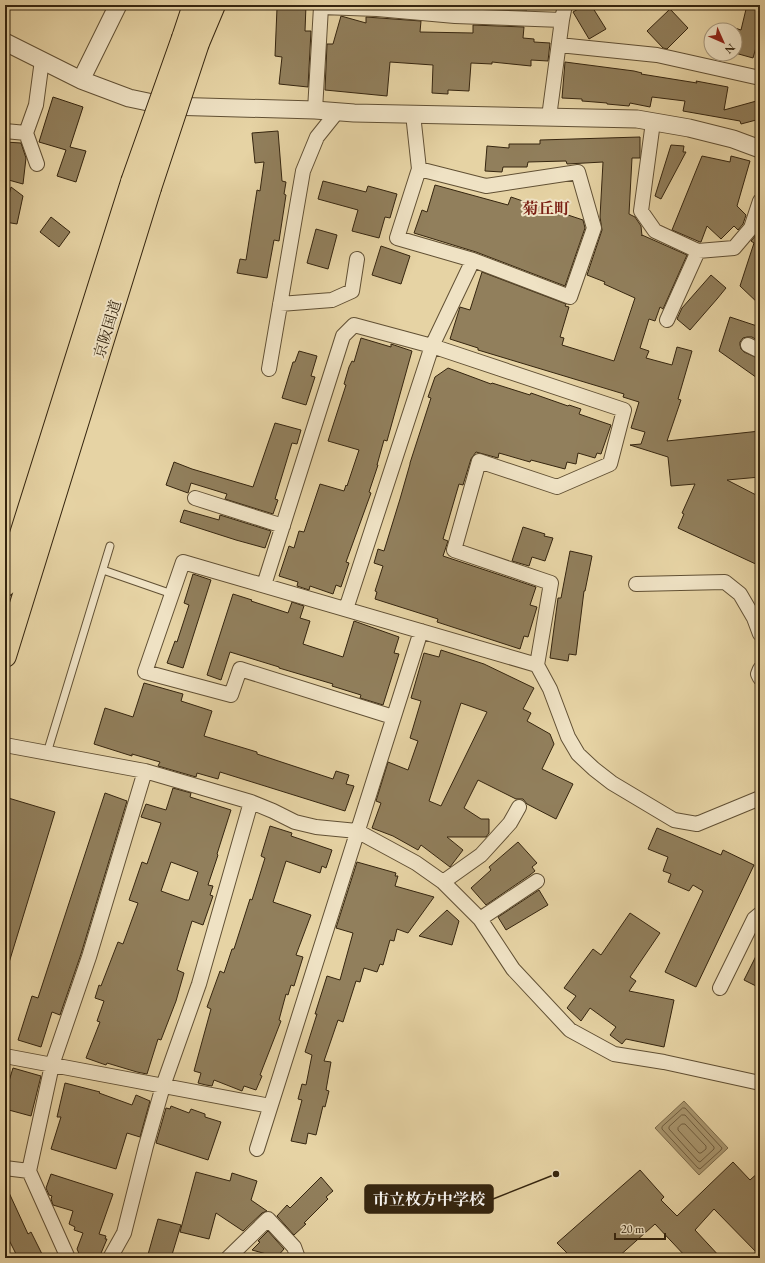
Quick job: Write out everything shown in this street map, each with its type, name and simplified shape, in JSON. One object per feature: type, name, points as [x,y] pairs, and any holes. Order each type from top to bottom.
[{"type":"highway","name":"京阪国道","points":[[5,585],[190,41],[194,5]]},
{"type":"highway","name":"京阪国道","points":[[190,41],[214,5]]},
{"type":"highway","name":"京阪国道","points":[[5,656],[141,185]]},
{"type":"street","points":[[81,80],[118,5]]},
{"type":"street","points":[[549,117],[565,5]]},
{"type":"street","points":[[315,110],[321,6],[377,9],[457,10],[562,20]]},
{"type":"street","points":[[5,42],[81,80],[129,98],[167,106],[315,110],[337,112],[637,119],[689,128],[760,149]]},
{"type":"street","points":[[559,45],[657,55],[760,78]]},
{"type":"street","points":[[37,164],[26,133],[36,104],[42,60]]},
{"type":"street","points":[[269,369],[303,171],[317,137],[337,112]]},
{"type":"street","points":[[413,114],[419,169],[397,238],[473,260],[570,297],[594,228],[578,172],[486,186],[419,169]]},
{"type":"street","points":[[653,122],[641,212],[655,231],[698,250],[734,248],[751,228],[760,201]]},
{"type":"street","points":[[5,131],[26,133]]},
{"type":"street","points":[[667,320],[698,250]]},
{"type":"street","points":[[280,304],[332,300],[352,291],[357,259]]},
{"type":"street","points":[[346,609],[432,346],[473,260]]},
{"type":"street","points":[[264,585],[343,336],[354,325],[432,346],[624,410],[610,464],[557,487],[478,461],[454,550],[551,583],[537,664],[550,689],[568,737],[578,754],[594,770],[612,783],[668,817],[674,820],[697,824],[760,798]]},
{"type":"street","points":[[195,498],[283,526]]},
{"type":"street","points":[[393,717],[240,669],[231,695],[145,672],[183,562],[537,664]]},
{"type":"street","points":[[636,584],[725,582],[740,594],[754,618],[760,634]]},
{"type":"street","points":[[257,1149],[421,631]]},
{"type":"street","points":[[760,669],[758,674],[760,678]]},
{"type":"street","points":[[5,745],[145,771],[251,802],[295,822],[316,827],[357,831],[416,863],[444,882],[480,919],[514,969],[570,1030],[614,1054],[664,1062],[760,1083]]},
{"type":"street","points":[[68,1258],[29,1171],[52,1065],[89,957],[145,771]]},
{"type":"street","points":[[110,1258],[124,1232],[163,1086],[199,984],[251,802]]},
{"type":"street","points":[[444,882],[481,855],[510,823],[519,807]]},
{"type":"street","points":[[480,919],[537,881]]},
{"type":"street","points":[[720,988],[754,919],[760,914]]},
{"type":"street","points":[[5,1056],[270,1106]]},
{"type":"street","points":[[5,1168],[29,1171]]},
{"type":"street","points":[[228,1258],[268,1219],[294,1247],[298,1258]]},
{"type":"lane","points":[[46,753],[110,546]]},
{"type":"lane","points":[[103,570],[172,594]]},
{"type":"water","points":[[684,1101],[728,1148],[699,1175],[655,1128]]},
{"type":"building","points":[[286,5],[306,5],[305,31],[311,31],[308,87],[279,84],[282,57],[275,56],[277,8],[286,8]]},
{"type":"building","points":[[475,5],[528,5],[527,10],[475,8]]},
{"type":"building","points":[[585,5],[591,5],[606,29],[589,39],[573,12]]},
{"type":"building","points":[[747,5],[760,5],[760,33],[753,58],[743,55],[743,22]]},
{"type":"building","points":[[670,9],[688,28],[667,49],[663,48],[647,31]]},
{"type":"building","points":[[341,16],[366,23],[366,17],[421,21],[420,32],[473,33],[473,25],[524,27],[523,38],[534,39],[534,42],[550,43],[548,61],[531,60],[531,66],[492,62],[492,64],[471,63],[469,91],[448,90],[448,94],[432,93],[433,65],[390,62],[387,96],[325,90],[327,44],[333,44]]},
{"type":"building","points":[[565,62],[634,71],[642,73],[641,74],[697,83],[696,81],[728,87],[724,110],[760,100],[760,119],[741,124],[740,121],[683,111],[685,101],[652,97],[650,107],[630,103],[629,106],[582,101],[582,99],[562,98]]},
{"type":"building","points":[[53,97],[83,107],[70,147],[86,151],[76,182],[57,176],[66,150],[39,142]]},
{"type":"building","points":[[278,131],[282,181],[286,182],[284,194],[286,195],[279,241],[274,240],[267,278],[237,273],[240,259],[246,260],[257,190],[260,191],[264,162],[255,163],[252,133]]},
{"type":"building","points":[[640,137],[640,158],[632,158],[629,214],[635,217],[641,226],[642,236],[687,255],[663,309],[660,307],[655,321],[649,319],[640,348],[649,351],[646,358],[672,365],[677,347],[692,351],[678,399],[681,400],[667,441],[760,431],[760,477],[727,480],[760,497],[760,566],[678,528],[684,514],[682,513],[695,484],[671,486],[668,457],[630,445],[641,444],[645,432],[631,428],[639,402],[623,397],[624,394],[478,350],[478,348],[450,339],[460,307],[470,310],[482,272],[566,304],[565,306],[569,307],[560,337],[564,338],[562,345],[614,361],[635,298],[604,284],[605,282],[587,275],[602,230],[600,217],[603,162],[567,164],[566,161],[528,162],[527,167],[503,167],[502,172],[485,171],[487,146],[509,148],[509,144],[540,144],[540,140]]},
{"type":"building","points":[[5,142],[21,143],[26,158],[23,184],[5,179]]},
{"type":"building","points":[[671,145],[684,146],[683,152],[686,152],[661,199],[655,196]]},
{"type":"building","points":[[702,156],[730,162],[731,156],[750,161],[737,206],[746,215],[743,224],[738,230],[734,226],[721,239],[707,226],[700,242],[672,230]]},
{"type":"building","points":[[323,181],[366,192],[368,186],[397,194],[390,218],[385,217],[379,238],[352,231],[358,210],[318,199]]},
{"type":"building","points":[[435,185],[508,205],[511,197],[583,220],[585,228],[565,286],[476,252],[414,233],[422,210],[427,212]]},
{"type":"building","points":[[11,187],[23,196],[17,224],[5,222],[5,211]]},
{"type":"building","points":[[51,217],[70,232],[59,247],[40,232]]},
{"type":"building","points":[[760,228],[760,305],[740,286],[754,243],[751,241]]},
{"type":"building","points":[[316,229],[337,235],[328,269],[307,263]]},
{"type":"building","points":[[381,246],[410,256],[401,284],[372,275]]},
{"type":"building","points":[[711,275],[726,288],[690,330],[677,319],[682,308]]},
{"type":"building","points":[[730,317],[760,327],[760,342],[752,337],[747,337],[743,338],[740,345],[744,352],[760,359],[760,380],[719,351]]},
{"type":"building","points":[[361,338],[391,347],[391,344],[412,351],[387,441],[384,440],[369,492],[371,493],[346,562],[349,563],[341,587],[336,585],[333,594],[310,586],[309,590],[297,586],[298,582],[279,576],[289,546],[294,548],[299,531],[304,532],[320,484],[344,491],[346,485],[347,486],[359,450],[328,441],[346,385],[344,384],[349,367],[352,361],[354,362]]},
{"type":"building","points":[[299,351],[317,356],[311,376],[315,377],[306,405],[282,398],[293,362],[295,362]]},
{"type":"building","points":[[448,368],[491,384],[492,383],[530,395],[531,393],[581,409],[579,414],[611,425],[601,454],[597,453],[595,458],[578,453],[576,464],[567,462],[565,469],[531,460],[530,462],[499,453],[498,458],[476,452],[471,459],[463,485],[459,484],[443,539],[448,541],[443,556],[536,587],[530,605],[537,607],[528,637],[524,636],[520,649],[437,622],[438,619],[375,599],[377,592],[375,591],[383,566],[374,563],[378,549],[384,551],[431,398],[428,397],[435,377]]},
{"type":"building","points":[[275,423],[301,430],[297,444],[292,443],[275,499],[278,500],[273,514],[225,499],[227,494],[191,483],[188,493],[166,485],[174,462],[192,469],[253,487]]},
{"type":"building","points":[[184,510],[219,520],[220,515],[271,531],[265,548],[180,522]]},
{"type":"building","points":[[523,527],[545,534],[544,536],[553,538],[545,561],[532,557],[529,566],[512,561]]},
{"type":"building","points":[[570,551],[592,556],[584,591],[576,655],[569,654],[568,661],[550,658],[558,598],[561,598]]},
{"type":"building","points":[[193,574],[211,580],[183,668],[167,663],[175,641],[177,642],[189,605],[184,603]]},
{"type":"building","points":[[233,594],[288,613],[292,602],[304,606],[300,618],[310,621],[303,644],[343,657],[354,621],[399,637],[394,653],[399,654],[383,705],[360,698],[361,695],[332,686],[333,684],[230,652],[221,680],[207,675]]},
{"type":"building","points":[[441,650],[484,664],[534,688],[523,709],[531,713],[527,721],[550,734],[554,744],[542,769],[573,784],[556,819],[527,804],[523,799],[516,799],[478,780],[464,808],[481,819],[489,819],[489,833],[486,837],[447,837],[463,850],[450,867],[421,845],[418,850],[393,836],[372,828],[381,803],[376,801],[388,762],[408,770],[418,741],[410,738],[421,701],[411,698],[424,653],[439,657]],"holes":[[[461,703],[487,712],[441,806],[429,801]]]},
{"type":"building","points":[[144,683],[183,694],[181,701],[212,711],[204,736],[257,752],[257,754],[333,779],[336,771],[349,775],[346,784],[354,786],[345,811],[220,772],[218,779],[197,773],[196,777],[158,766],[160,762],[132,754],[132,756],[94,744],[105,708],[133,717]]},
{"type":"building","points":[[173,788],[191,793],[190,797],[231,810],[208,885],[213,886],[210,895],[213,896],[203,925],[192,921],[177,970],[184,973],[176,1001],[161,1040],[158,1039],[147,1074],[107,1063],[106,1065],[86,1058],[100,1022],[97,1021],[104,1001],[95,998],[99,985],[101,986],[118,942],[123,944],[138,903],[129,900],[142,862],[147,864],[161,823],[141,817],[146,804],[166,810]],"holes":[[[171,862],[198,872],[189,900],[161,891]]]},
{"type":"building","points":[[105,793],[127,801],[81,954],[60,1015],[52,1012],[41,1047],[18,1040],[32,996],[38,998]]},
{"type":"building","points":[[5,797],[55,812],[8,966],[5,966]]},
{"type":"building","points":[[270,826],[292,833],[291,836],[332,850],[326,868],[322,866],[320,873],[286,861],[273,902],[311,915],[296,955],[303,957],[294,986],[291,985],[288,995],[286,994],[279,1020],[281,1021],[260,1075],[262,1076],[256,1090],[244,1086],[242,1091],[214,1080],[212,1086],[198,1083],[201,1073],[194,1071],[211,1009],[207,1007],[220,971],[224,973],[232,949],[234,949],[250,899],[252,900],[265,858],[261,856]]},
{"type":"building","points":[[657,828],[721,855],[723,850],[754,865],[696,987],[665,972],[703,891],[693,885],[689,891],[668,882],[671,874],[663,871],[668,857],[648,849]]},
{"type":"building","points":[[518,842],[537,863],[532,867],[535,871],[486,905],[471,888],[491,870],[489,867]]},
{"type":"building","points":[[357,862],[396,873],[395,876],[398,876],[395,886],[434,897],[408,933],[397,929],[394,941],[390,940],[383,965],[380,964],[377,972],[364,968],[360,982],[356,981],[343,1022],[338,1020],[324,1061],[331,1062],[326,1090],[329,1091],[325,1107],[323,1106],[316,1135],[308,1133],[306,1144],[291,1141],[302,1100],[298,1099],[302,1084],[306,1085],[312,1055],[305,1052],[317,1014],[315,1014],[327,976],[340,980],[353,933],[336,928]]},
{"type":"building","points":[[539,890],[548,905],[506,930],[498,917]]},
{"type":"building","points":[[447,910],[459,921],[452,945],[419,936]]},
{"type":"building","points":[[630,913],[660,933],[630,977],[636,981],[629,991],[674,1000],[664,1047],[626,1039],[622,1044],[610,1035],[616,1027],[590,1008],[581,1021],[567,1008],[576,996],[564,988],[593,949],[601,955]]},
{"type":"building","points":[[760,948],[760,988],[744,980]]},
{"type":"building","points":[[13,1068],[41,1076],[31,1116],[5,1109],[5,1094]]},
{"type":"building","points":[[65,1083],[100,1092],[99,1093],[132,1105],[136,1095],[150,1101],[140,1137],[127,1133],[116,1169],[51,1149],[61,1117],[57,1117]]},
{"type":"building","points":[[171,1106],[189,1113],[191,1109],[205,1114],[205,1117],[221,1122],[208,1160],[156,1143],[166,1108],[170,1109]]},
{"type":"building","points":[[733,1162],[750,1180],[760,1171],[760,1256],[714,1209],[695,1230],[721,1258],[687,1258],[655,1224],[617,1258],[572,1258],[557,1243],[640,1170],[664,1197],[661,1200],[677,1216]]},
{"type":"building","points":[[196,1172],[230,1181],[232,1173],[257,1181],[251,1200],[267,1211],[262,1213],[243,1231],[216,1213],[209,1239],[180,1232]]},
{"type":"building","points":[[51,1174],[113,1194],[99,1234],[106,1236],[105,1239],[107,1239],[99,1258],[81,1258],[77,1249],[83,1233],[74,1230],[75,1227],[69,1224],[73,1211],[53,1205],[51,1199],[52,1196],[49,1195],[46,1188]]},
{"type":"building","points":[[321,1177],[333,1191],[326,1197],[328,1199],[304,1223],[306,1224],[294,1235],[277,1216],[287,1205],[290,1208]]},
{"type":"building","points":[[5,1184],[28,1234],[31,1232],[44,1258],[18,1258],[5,1232]]},
{"type":"building","points":[[158,1219],[181,1225],[171,1258],[147,1258]]},
{"type":"building","points":[[268,1231],[284,1249],[277,1257],[252,1250],[260,1242],[258,1241]]},
{"type":"place","name":"市立枚方中学校","points":[[556,1174]]},
{"type":"district","name":"菊丘町","points":[[546,208]]}]
